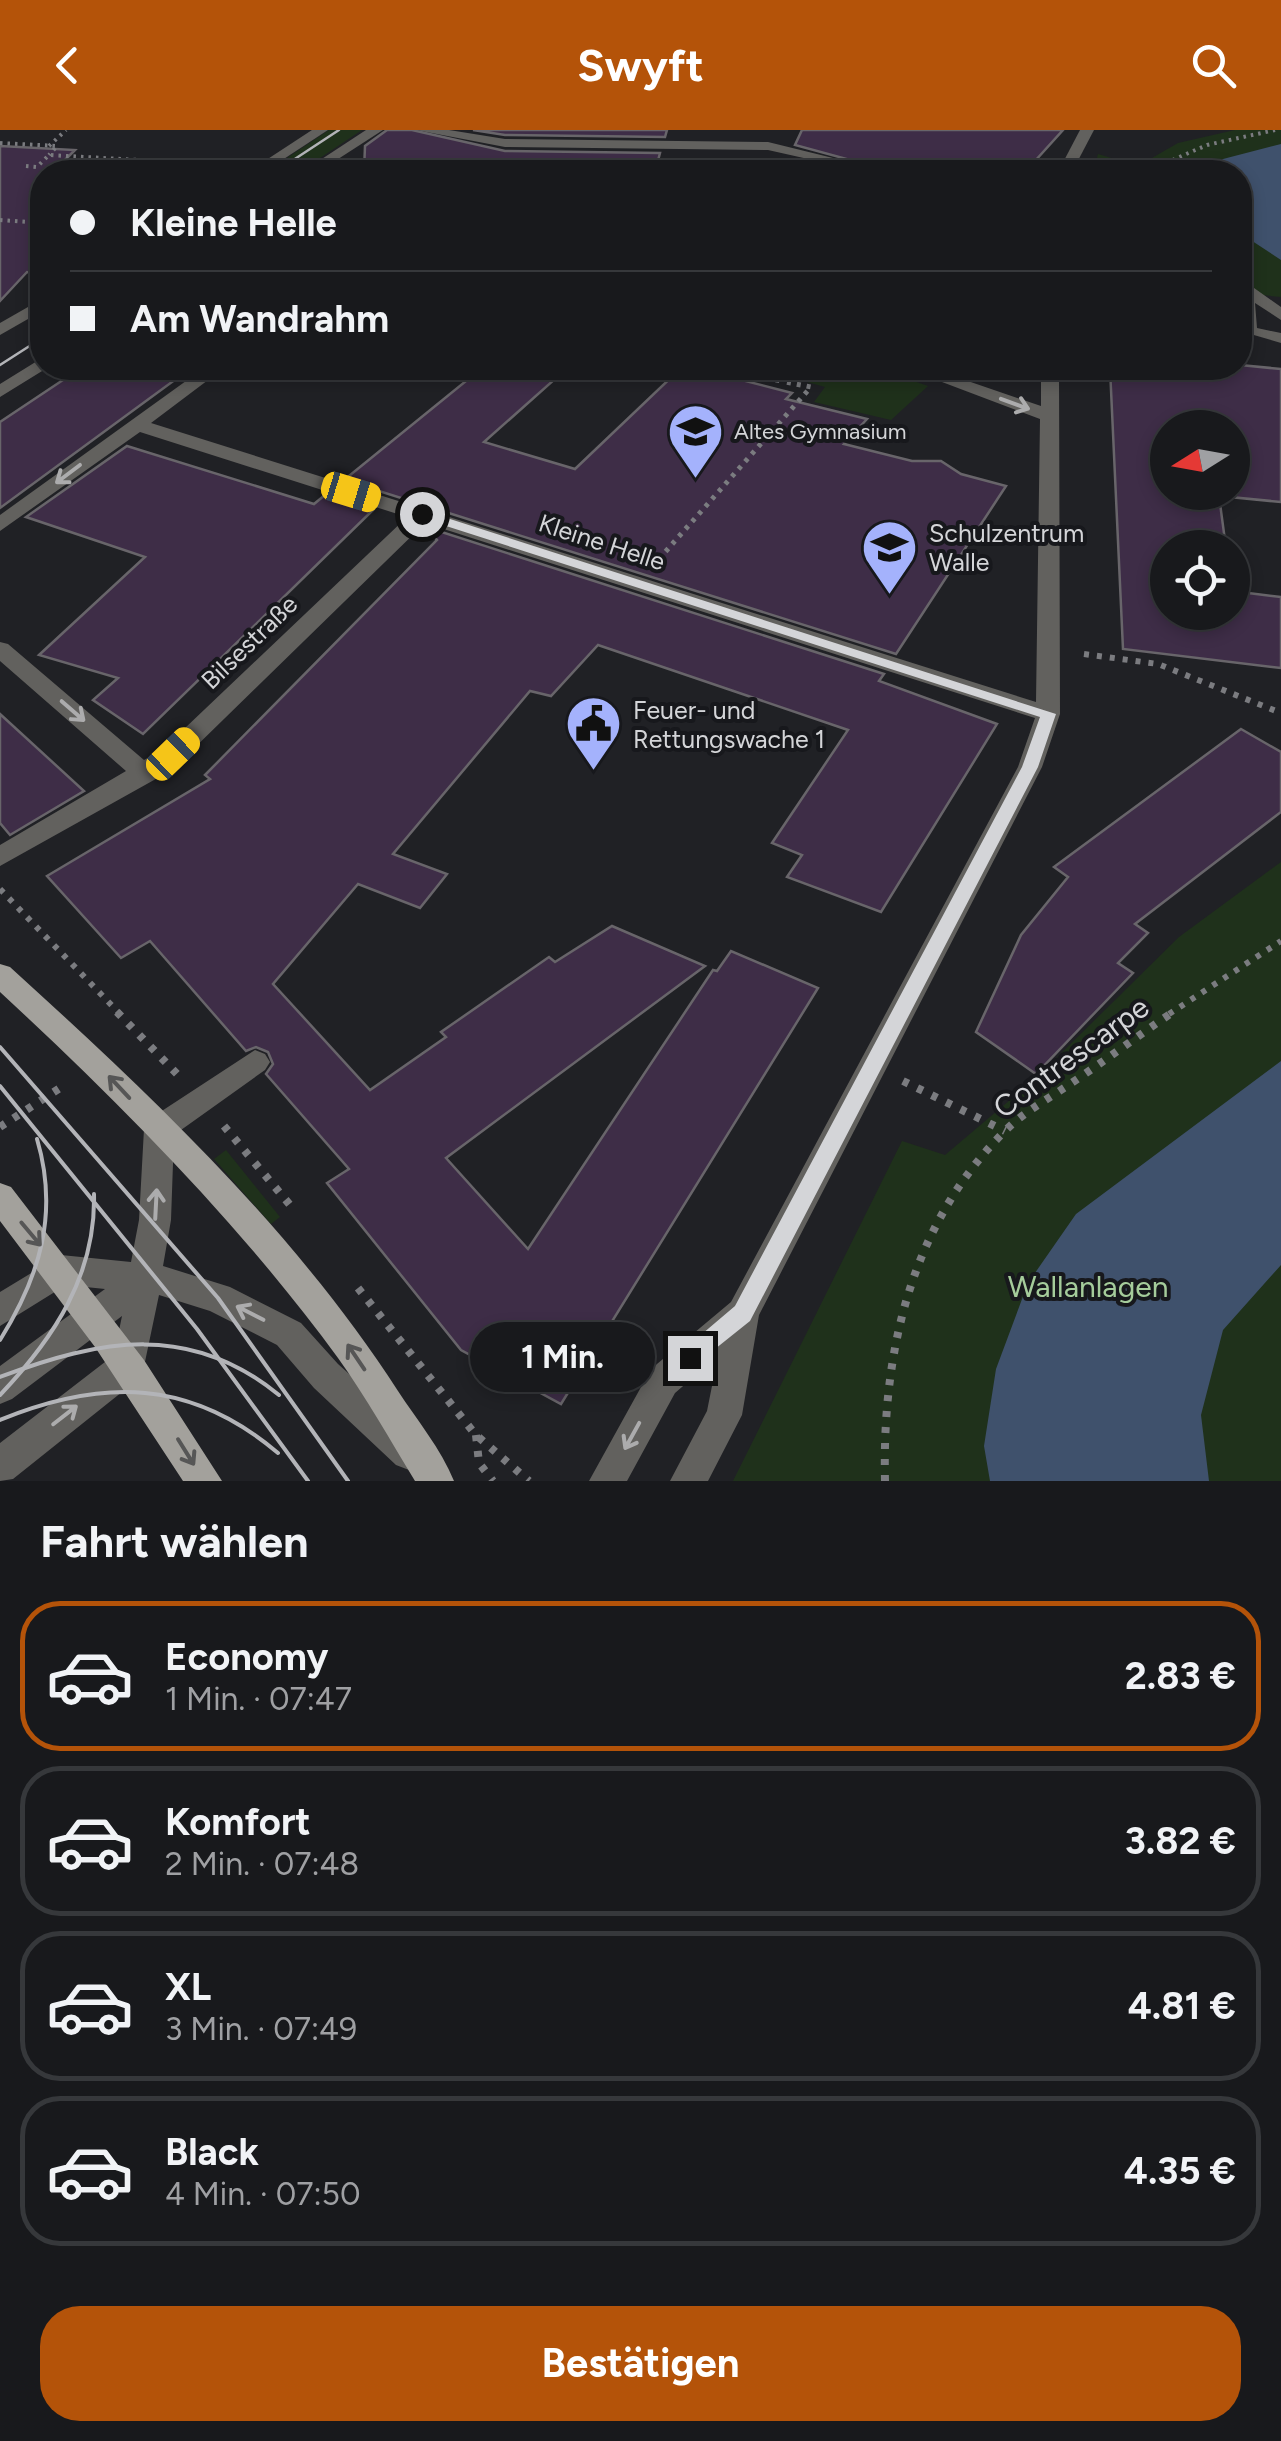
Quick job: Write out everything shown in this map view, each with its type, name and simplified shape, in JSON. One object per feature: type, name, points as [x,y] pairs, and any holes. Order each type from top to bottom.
[{"type":"main road","points":[[0,976],[97,1064],[264,1239],[351,1348],[432,1475]]},
{"type":"main road","points":[[0,1198],[61,1270],[130,1364],[204,1481]]},
{"type":"street","points":[[275,160],[321,130]]},
{"type":"street","points":[[328,160],[376,130]]},
{"type":"street","points":[[423,130],[505,144],[768,146],[830,160]]},
{"type":"street","points":[[1071,160],[1087,130]]},
{"type":"street","points":[[1252,294],[1281,315]]},
{"type":"street","points":[[0,330],[30,311]]},
{"type":"street","points":[[1252,332],[1281,338]]},
{"type":"street","points":[[0,392],[30,371]]},
{"type":"street","points":[[0,525],[198,380]]},
{"type":"street","points":[[948,380],[1050,416]]},
{"type":"street","points":[[688,1481],[724,1415],[742,1314],[1030,767],[1048,714],[1050,380]]},
{"type":"street","name":"Kleine Helle","points":[[138,425],[1048,714]]},
{"type":"street","name":"Bilsestraße","points":[[0,857],[173,754],[422,514]]},
{"type":"street","points":[[0,649],[145,774]]},
{"type":"street","points":[[0,1466],[130,1364],[155,1220],[159,1129],[255,1062]]},
{"type":"street","points":[[0,1311],[61,1270],[146,1278],[218,1298],[288,1334],[326,1376],[432,1475]]},
{"type":"street","points":[[0,1387],[146,1278]]},
{"type":"street","points":[[608,1481],[663,1381],[742,1314]]},
{"type":"path","points":[[49,146],[66,130]]},
{"type":"path","points":[[1166,160],[1275,130]]},
{"type":"path","points":[[0,143],[57,146],[44,160]]},
{"type":"path","points":[[111,158],[119,150]]},
{"type":"path","points":[[188,160],[192,154]]},
{"type":"path","points":[[49,155],[148,160]]},
{"type":"path","points":[[26,166],[30,166]]},
{"type":"path","points":[[0,220],[30,222]]},
{"type":"path","points":[[638,583],[811,387],[776,380]]},
{"type":"path","points":[[1048,652],[1158,664],[1281,712]]},
{"type":"path","name":"Contrescarpe","points":[[884,1481],[886,1390],[897,1327],[918,1262],[946,1204],[1005,1131],[1188,999],[1281,941]]},
{"type":"path","points":[[872,1067],[1005,1131]]},
{"type":"path","points":[[493,1481],[479,1462],[476,1434],[530,1481]]},
{"type":"green space","points":[[329,130],[362,130],[317,160],[284,160]]},
{"type":"green space","points":[[1235,130],[1281,130],[1281,297],[1252,294],[1252,160],[1148,160],[1178,143]]},
{"type":"green space","points":[[1098,154],[1118,160],[1096,160]]},
{"type":"green space","points":[[800,380],[911,380],[928,386],[891,420],[814,402],[825,387]]},
{"type":"green space","name":"Wallanlagen","points":[[1281,862],[1281,1481],[733,1481],[902,1141],[945,1155],[1035,1079],[1179,937]]},
{"type":"green space","points":[[226,1150],[280,1217],[271,1224],[214,1159]]},
{"type":"water","points":[[1281,144],[1281,260],[1252,241],[1252,160],[1223,159]]},
{"type":"water","points":[[1281,1061],[1281,1265],[1223,1330],[1201,1415],[1209,1481],[990,1481],[984,1446],[996,1369],[1028,1283],[1076,1214]]},
{"type":"building","points":[[387,130],[412,130],[505,151],[660,153],[658,160],[364,160],[365,146]]},
{"type":"building","points":[[473,130],[667,130],[665,137],[505,135]]},
{"type":"building","points":[[802,130],[1063,130],[1036,160],[850,160],[795,145]]},
{"type":"building","points":[[0,146],[75,150],[65,160],[30,160],[30,273],[0,301]]},
{"type":"building","points":[[1252,366],[1281,369],[1281,502],[1250,499],[1250,410],[1150,410],[1150,510],[1221,510],[1224,530],[1150,530],[1150,630],[1250,630],[1250,593],[1281,597],[1281,668],[1123,649],[1111,380],[1252,380]]},
{"type":"building","points":[[63,380],[175,380],[0,508],[0,422]]},
{"type":"building","name":"Altes Gymnasium","points":[[467,380],[554,380],[484,442],[575,469],[668,380],[742,380],[792,393],[786,399],[867,419],[844,444],[912,461],[941,461],[961,474],[1006,486],[896,654],[344,480]]},
{"type":"building","points":[[127,446],[314,504],[325,495],[373,510],[143,734],[93,700],[118,678],[39,655],[145,557],[26,517]]},
{"type":"building","points":[[426,527],[884,674],[879,681],[997,724],[881,912],[787,877],[802,855],[772,843],[848,730],[598,645],[551,696],[530,691],[393,854],[447,874],[420,908],[358,884],[273,984],[370,1090],[446,1037],[441,1032],[549,957],[555,962],[612,926],[705,966],[446,1158],[528,1249],[713,970],[717,971],[731,951],[818,988],[561,1404],[461,1350],[327,1183],[349,1169],[266,1074],[273,1064],[268,1052],[256,1047],[246,1051],[150,941],[121,958],[47,876],[210,779],[205,775],[437,540]]},
{"type":"building","points":[[0,714],[84,791],[10,835],[0,823]]},
{"type":"building","points":[[1241,729],[1281,752],[1281,812],[1135,924],[1148,933],[1118,963],[1133,973],[1036,1074],[976,1032],[1021,935],[1068,877],[1054,867]]},
{"type":"tram line","points":[[293,160],[339,130]]},
{"type":"tram line","points":[[0,365],[30,346]]},
{"type":"tram line","points":[[0,1047],[218,1298],[348,1481]]},
{"type":"tram line","points":[[0,1086],[94,1202]]},
{"type":"tram line","points":[[0,1340],[26,1292],[42,1243],[46,1193],[37,1139]]},
{"type":"tram line","points":[[94,1194],[94,1202]]},
{"type":"tram line","points":[[23,1369],[54,1328],[79,1278],[88,1252],[94,1202]]},
{"type":"tram line","points":[[94,1202],[219,1359]]},
{"type":"tram line","points":[[23,1369],[74,1354],[144,1344],[178,1347],[219,1359]]},
{"type":"tram line","points":[[219,1359],[279,1395]]},
{"type":"tram line","points":[[219,1359],[308,1481]]},
{"type":"tram line","points":[[0,1377],[23,1369]]},
{"type":"tram line","points":[[0,1395],[23,1369]]},
{"type":"tram line","points":[[0,1420],[75,1397],[145,1393],[179,1399],[212,1411],[278,1453]]},
{"type":"place","name":"Altes Gymnasium","points":[[695,480]]},
{"type":"place","name":"Schulzentrum Walle","points":[[890,596]]},
{"type":"place","name":"Feuer- und Rettungswache 1","points":[[594,773]]},
{"type":"route","points":[[422,514],[1048,714],[1030,767],[742,1314],[690,1358]]}]
